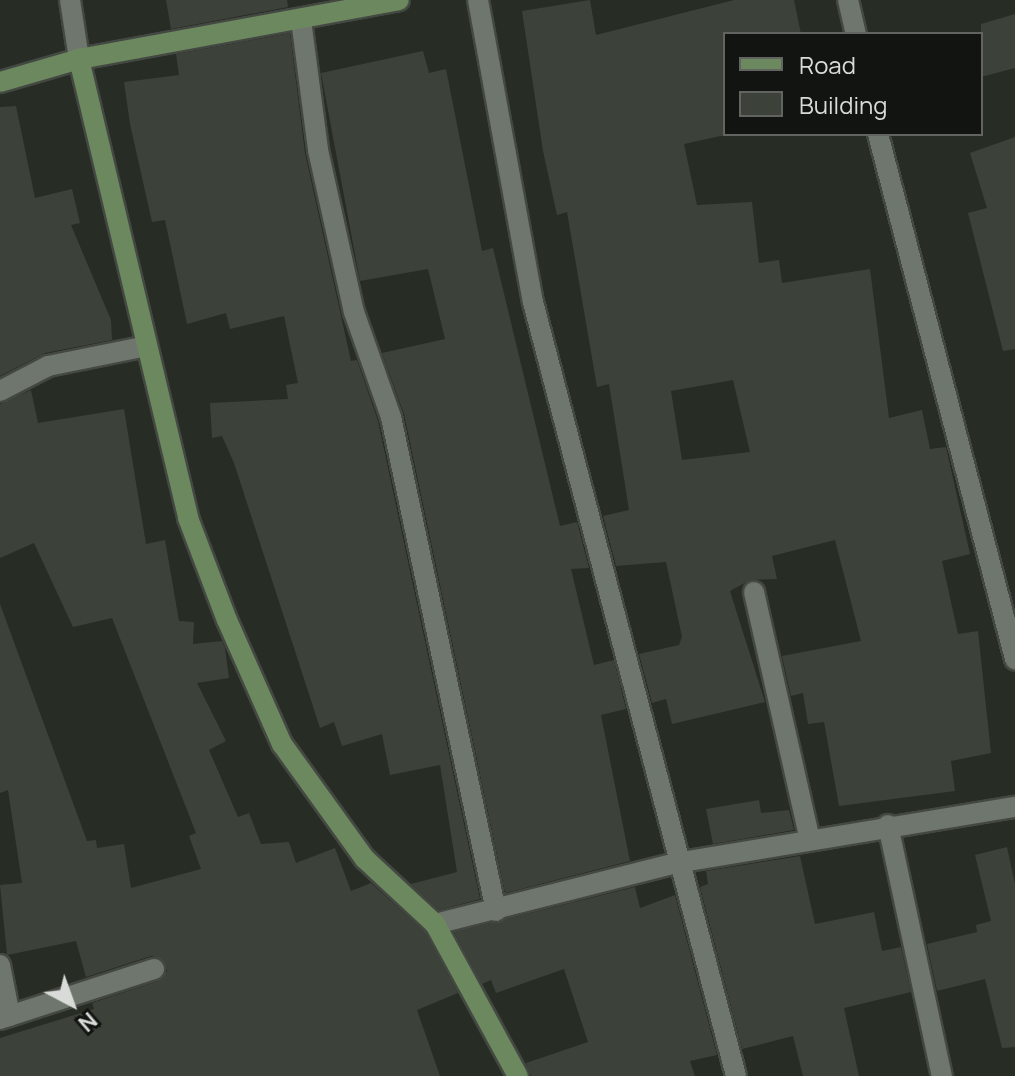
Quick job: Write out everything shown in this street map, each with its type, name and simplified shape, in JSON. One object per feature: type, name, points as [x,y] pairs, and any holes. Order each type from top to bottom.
[{"type":"street","points":[[70,0],[79,59],[188,518],[282,744],[365,859],[435,924],[518,1076]]},
{"type":"street","points":[[0,82],[79,59],[399,0]]},
{"type":"street","points":[[478,0],[533,302],[599,532],[676,863],[736,1076]]},
{"type":"street","points":[[848,0],[856,32]]},
{"type":"street","points":[[301,20],[321,165],[354,312],[391,417],[496,911]]},
{"type":"street","points":[[879,136],[1015,659]]},
{"type":"street","points":[[0,391],[48,366],[147,346]]},
{"type":"street","points":[[754,592],[809,837]]},
{"type":"street","points":[[435,924],[676,863],[809,837],[1015,807]]},
{"type":"street","points":[[888,825],[942,1076]]},
{"type":"street","points":[[0,965],[5,1018],[154,969]]},
{"type":"building","points":[[166,0],[287,0],[288,7],[171,29]]},
{"type":"building","points":[[590,0],[596,35],[734,0],[794,0],[801,32],[723,32],[723,135],[684,144],[697,205],[752,202],[759,263],[779,260],[782,283],[870,269],[889,418],[922,410],[930,449],[946,447],[970,554],[942,561],[958,634],[978,631],[991,753],[951,761],[955,791],[839,806],[824,722],[808,724],[803,693],[791,696],[782,656],[861,641],[835,540],[772,556],[777,579],[750,580],[730,591],[765,702],[672,724],[666,699],[652,703],[639,654],[679,645],[682,637],[666,562],[616,566],[603,516],[629,510],[609,384],[597,387],[567,212],[557,215],[543,151],[522,11]],"holes":[[[733,380],[750,452],[682,460],[671,391]]]},
{"type":"building","points":[[1015,14],[1015,68],[983,76],[981,24]]},
{"type":"building","points":[[290,33],[305,153],[351,361],[357,360],[378,421],[480,899],[439,910],[411,884],[457,872],[440,765],[390,775],[382,734],[342,746],[334,722],[320,728],[234,463],[222,436],[212,438],[210,403],[288,399],[286,385],[298,383],[284,316],[230,329],[226,313],[187,324],[165,220],[152,222],[130,124],[124,82],[179,75],[176,54]]},
{"type":"building","points":[[423,51],[429,73],[446,69],[482,251],[493,248],[560,526],[577,522],[589,568],[571,569],[594,665],[614,660],[626,709],[601,715],[630,861],[505,893],[404,414],[382,353],[445,339],[428,269],[360,281],[321,73]]},
{"type":"building","points":[[16,106],[35,198],[72,189],[80,223],[71,225],[111,320],[112,340],[45,353],[0,376],[0,107]]},
{"type":"building","points":[[1015,137],[1015,349],[1003,351],[968,213],[987,208],[970,153]]},
{"type":"building","points":[[31,390],[38,423],[124,409],[146,544],[165,540],[179,621],[194,622],[193,644],[222,641],[225,648],[229,678],[197,683],[226,741],[209,750],[238,817],[249,813],[261,844],[289,842],[296,863],[335,848],[351,891],[371,883],[425,932],[458,993],[417,1010],[440,1076],[0,1076],[0,1038],[94,1009],[92,1003],[158,981],[167,971],[162,959],[151,956],[86,977],[76,941],[7,955],[0,885],[22,883],[8,790],[0,793],[0,604],[87,841],[96,840],[97,848],[124,844],[131,888],[201,869],[189,836],[196,833],[112,618],[73,627],[34,543],[0,558],[0,404]]},
{"type":"building","points":[[759,800],[761,813],[789,810],[794,830],[713,844],[706,809]]},
{"type":"building","points":[[1007,847],[1015,884],[1015,1047],[1002,1048],[985,979],[937,991],[927,944],[977,932],[976,925],[991,921],[975,855]]},
{"type":"building","points":[[800,856],[815,924],[874,912],[882,951],[901,947],[911,992],[844,1008],[859,1076],[803,1076],[793,1036],[742,1049],[700,887],[708,884],[706,871]]},
{"type":"building","points":[[635,887],[640,908],[675,895],[717,1055],[690,1061],[695,1076],[531,1076],[526,1063],[588,1042],[564,969],[496,993],[491,980],[482,984],[454,932]]}]
